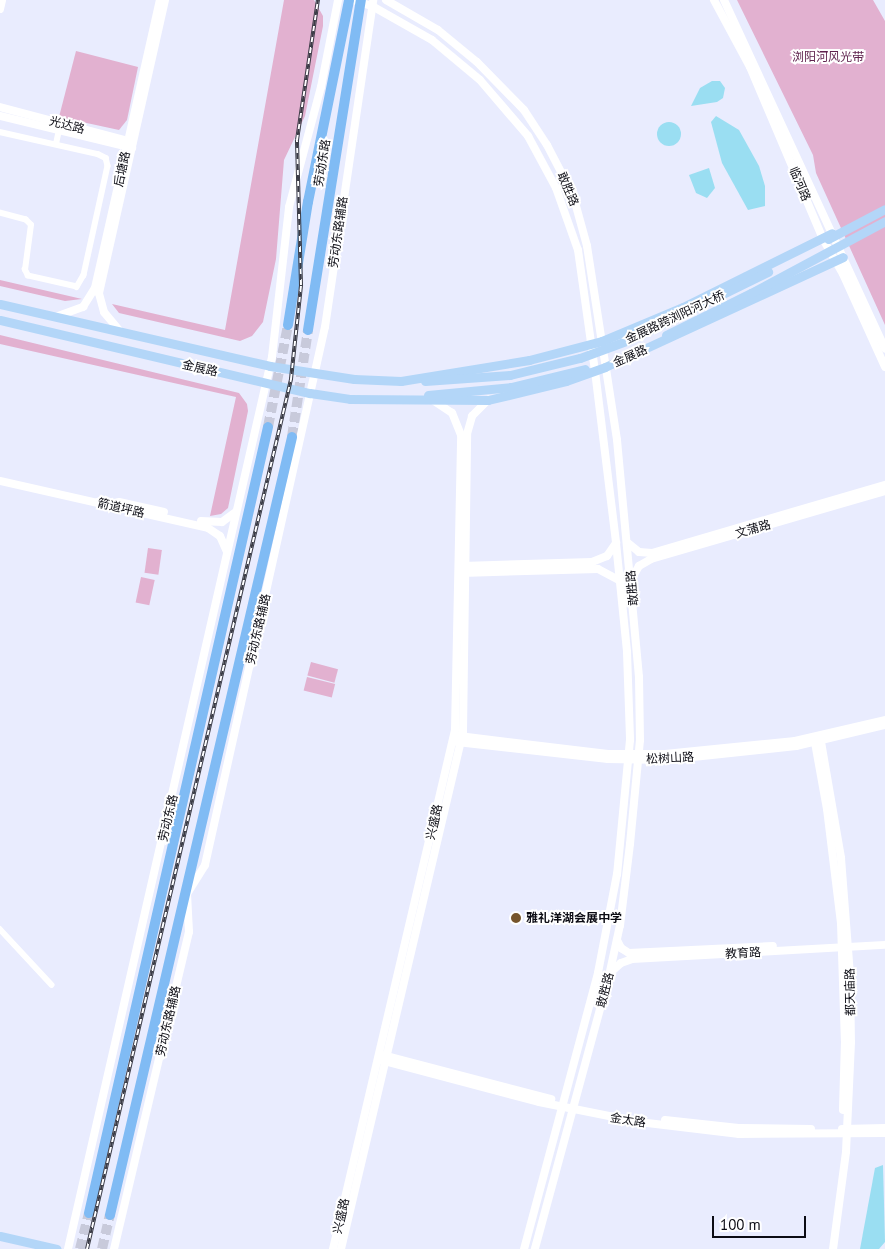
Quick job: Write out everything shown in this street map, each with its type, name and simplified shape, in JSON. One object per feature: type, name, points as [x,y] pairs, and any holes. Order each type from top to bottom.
[{"type":"highway","name":"劳动东路","points":[[288,326],[308,202],[349,0]]},
{"type":"highway","name":"劳动东路","points":[[308,330],[358,1]]},
{"type":"highway","name":"劳动东路","points":[[89,1213],[171,862],[268,427]]},
{"type":"highway","points":[[110,1216],[161,989],[187,894],[292,437]]},
{"type":"main road","points":[[0,9],[2,0]]},
{"type":"main road","name":"后塘路","points":[[119,330],[104,312],[99,293],[160,0]]},
{"type":"main road","name":"后塘路","points":[[57,316],[78,310],[93,294],[166,0]]},
{"type":"main road","points":[[68,1249],[270,366],[289,207],[321,86],[338,0]]},
{"type":"main road","name":"敢胜路","points":[[386,0],[438,30],[477,62],[524,110],[547,145],[573,195],[587,246],[602,341],[627,542],[639,677],[638,757],[617,939],[609,976],[535,1249]]},
{"type":"main road","name":"临河路","points":[[714,0],[760,89],[823,239],[838,259],[885,349]]},
{"type":"main road","name":"临河路","points":[[724,0],[832,233],[838,259],[885,367]]},
{"type":"main road","name":"敢胜路","points":[[358,1],[372,3],[432,40],[480,80],[528,136],[556,188],[578,250],[595,371],[616,543],[629,696],[628,757],[617,874],[598,973],[565,1105],[524,1249]]},
{"type":"main road","name":"劳动东路辅路","points":[[114,1249],[189,932],[187,894],[205,865],[315,373],[372,3]]},
{"type":"main road","name":"光达路","points":[[0,107],[130,145]]},
{"type":"main road","name":"光达路","points":[[0,116],[130,145]]},
{"type":"main road","name":"金展路跨浏阳河大桥","points":[[450,382],[533,371],[598,352],[747,283],[885,209]]},
{"type":"main road","name":"金展路跨浏阳河大桥","points":[[451,392],[532,383],[614,358],[751,294],[885,221]]},
{"type":"main road","name":"金展路","points":[[401,381],[529,360],[602,341],[672,312],[832,233]]},
{"type":"main road","name":"金展路","points":[[402,397],[488,400],[566,382],[698,326],[838,259]]},
{"type":"main road","name":"金展路","points":[[0,304],[270,366],[315,373],[401,381],[450,382]]},
{"type":"main road","name":"金展路","points":[[0,320],[310,394],[350,399],[402,397],[451,392]]},
{"type":"main road","name":"兴盛路","points":[[431,399],[452,413],[460,435],[462,570]]},
{"type":"main road","name":"兴盛路","points":[[341,1249],[382,1058],[457,739],[467,434],[472,416],[488,400]]},
{"type":"main road","name":"箭道坪路","points":[[0,475],[209,523],[228,519],[237,510]]},
{"type":"main road","name":"箭道坪路","points":[[0,481],[208,528],[220,536],[227,554]]},
{"type":"main road","name":"文蒲路","points":[[627,542],[639,552],[652,553],[885,485]]},
{"type":"main road","name":"文蒲路","points":[[631,580],[639,566],[651,558],[885,491]]},
{"type":"main road","points":[[462,570],[592,562],[607,556],[616,543]]},
{"type":"main road","points":[[462,570],[598,569],[619,580]]},
{"type":"main road","name":"松树山路","points":[[818,739],[885,720]]},
{"type":"main road","name":"松树山路","points":[[457,739],[628,757],[733,754],[885,725]]},
{"type":"main road","name":"都天庙路","points":[[818,739],[845,945],[844,1132],[833,1249]]},
{"type":"main road","points":[[144,921],[171,862]]},
{"type":"main road","name":"教育路","points":[[617,939],[625,952],[636,953],[845,945],[885,946]]},
{"type":"main road","name":"教育路","points":[[609,976],[616,966],[632,959],[845,945],[885,940]]},
{"type":"main road","name":"兴盛路","points":[[333,1249],[382,1058]]},
{"type":"main road","name":"金太路","points":[[382,1058],[638,1122],[739,1134],[844,1132],[885,1134]]},
{"type":"main road","name":"金太路","points":[[844,1132],[885,1128]]},
{"type":"main road","name":"都天庙路","points":[[828,1249],[844,1132]]},
{"type":"main road","points":[[0,1236],[57,1249]]},
{"type":"street","points":[[56,144],[59,130]]},
{"type":"street","points":[[0,132],[98,154],[108,161],[80,284],[69,288],[28,276],[25,270],[31,226],[26,220],[0,213]]},
{"type":"street","points":[[0,929],[52,984]]},
{"type":"green space","points":[[284,0],[314,0],[323,16],[323,26],[305,116],[284,160],[276,259],[263,322],[252,336],[240,341],[119,313],[112,304],[225,330]]},
{"type":"green space","name":"浏阳河风光带","points":[[737,0],[873,0],[885,21],[885,325],[816,173],[813,155]]},
{"type":"green space","points":[[76,51],[138,67],[127,120],[119,130],[59,117]]},
{"type":"green space","points":[[0,280],[82,299],[65,301],[0,286]]},
{"type":"green space","points":[[0,335],[239,393],[247,404],[248,411],[228,508],[221,514],[210,516],[236,397],[0,344]]},
{"type":"green space","points":[[148,548],[162,550],[158,575],[145,573]]},
{"type":"green space","points":[[141,577],[155,580],[149,605],[136,602]]},
{"type":"green space","points":[[311,662],[338,669],[334,683],[307,676]]},
{"type":"green space","points":[[307,677],[335,684],[332,698],[304,691]]},
{"type":"water","points":[[712,81],[720,81],[725,88],[723,98],[717,102],[691,106],[700,88]]},
{"type":"water","points":[[716,116],[739,130],[759,166],[765,186],[765,206],[748,210],[722,163],[711,122]]},
{"type":"water","points":[[669,122],[678,125],[681,134],[678,143],[669,146],[660,143],[657,134],[660,125]]},
{"type":"water","points":[[709,168],[715,188],[707,198],[696,193],[689,175]]},
{"type":"water","points":[[883,1165],[885,1242],[879,1249],[860,1249],[875,1168]]},
{"type":"tunnel","points":[[268,427],[288,325]]},
{"type":"tunnel","points":[[292,437],[308,330]]},
{"type":"tunnel","points":[[80,1249],[89,1213]]},
{"type":"tunnel","points":[[102,1249],[110,1215]]},
{"type":"railway","points":[[87,1249],[291,379],[301,285],[297,140],[318,0]]},
{"type":"place","name":"雅礼洋湖会展中学","points":[[516,918]]}]
